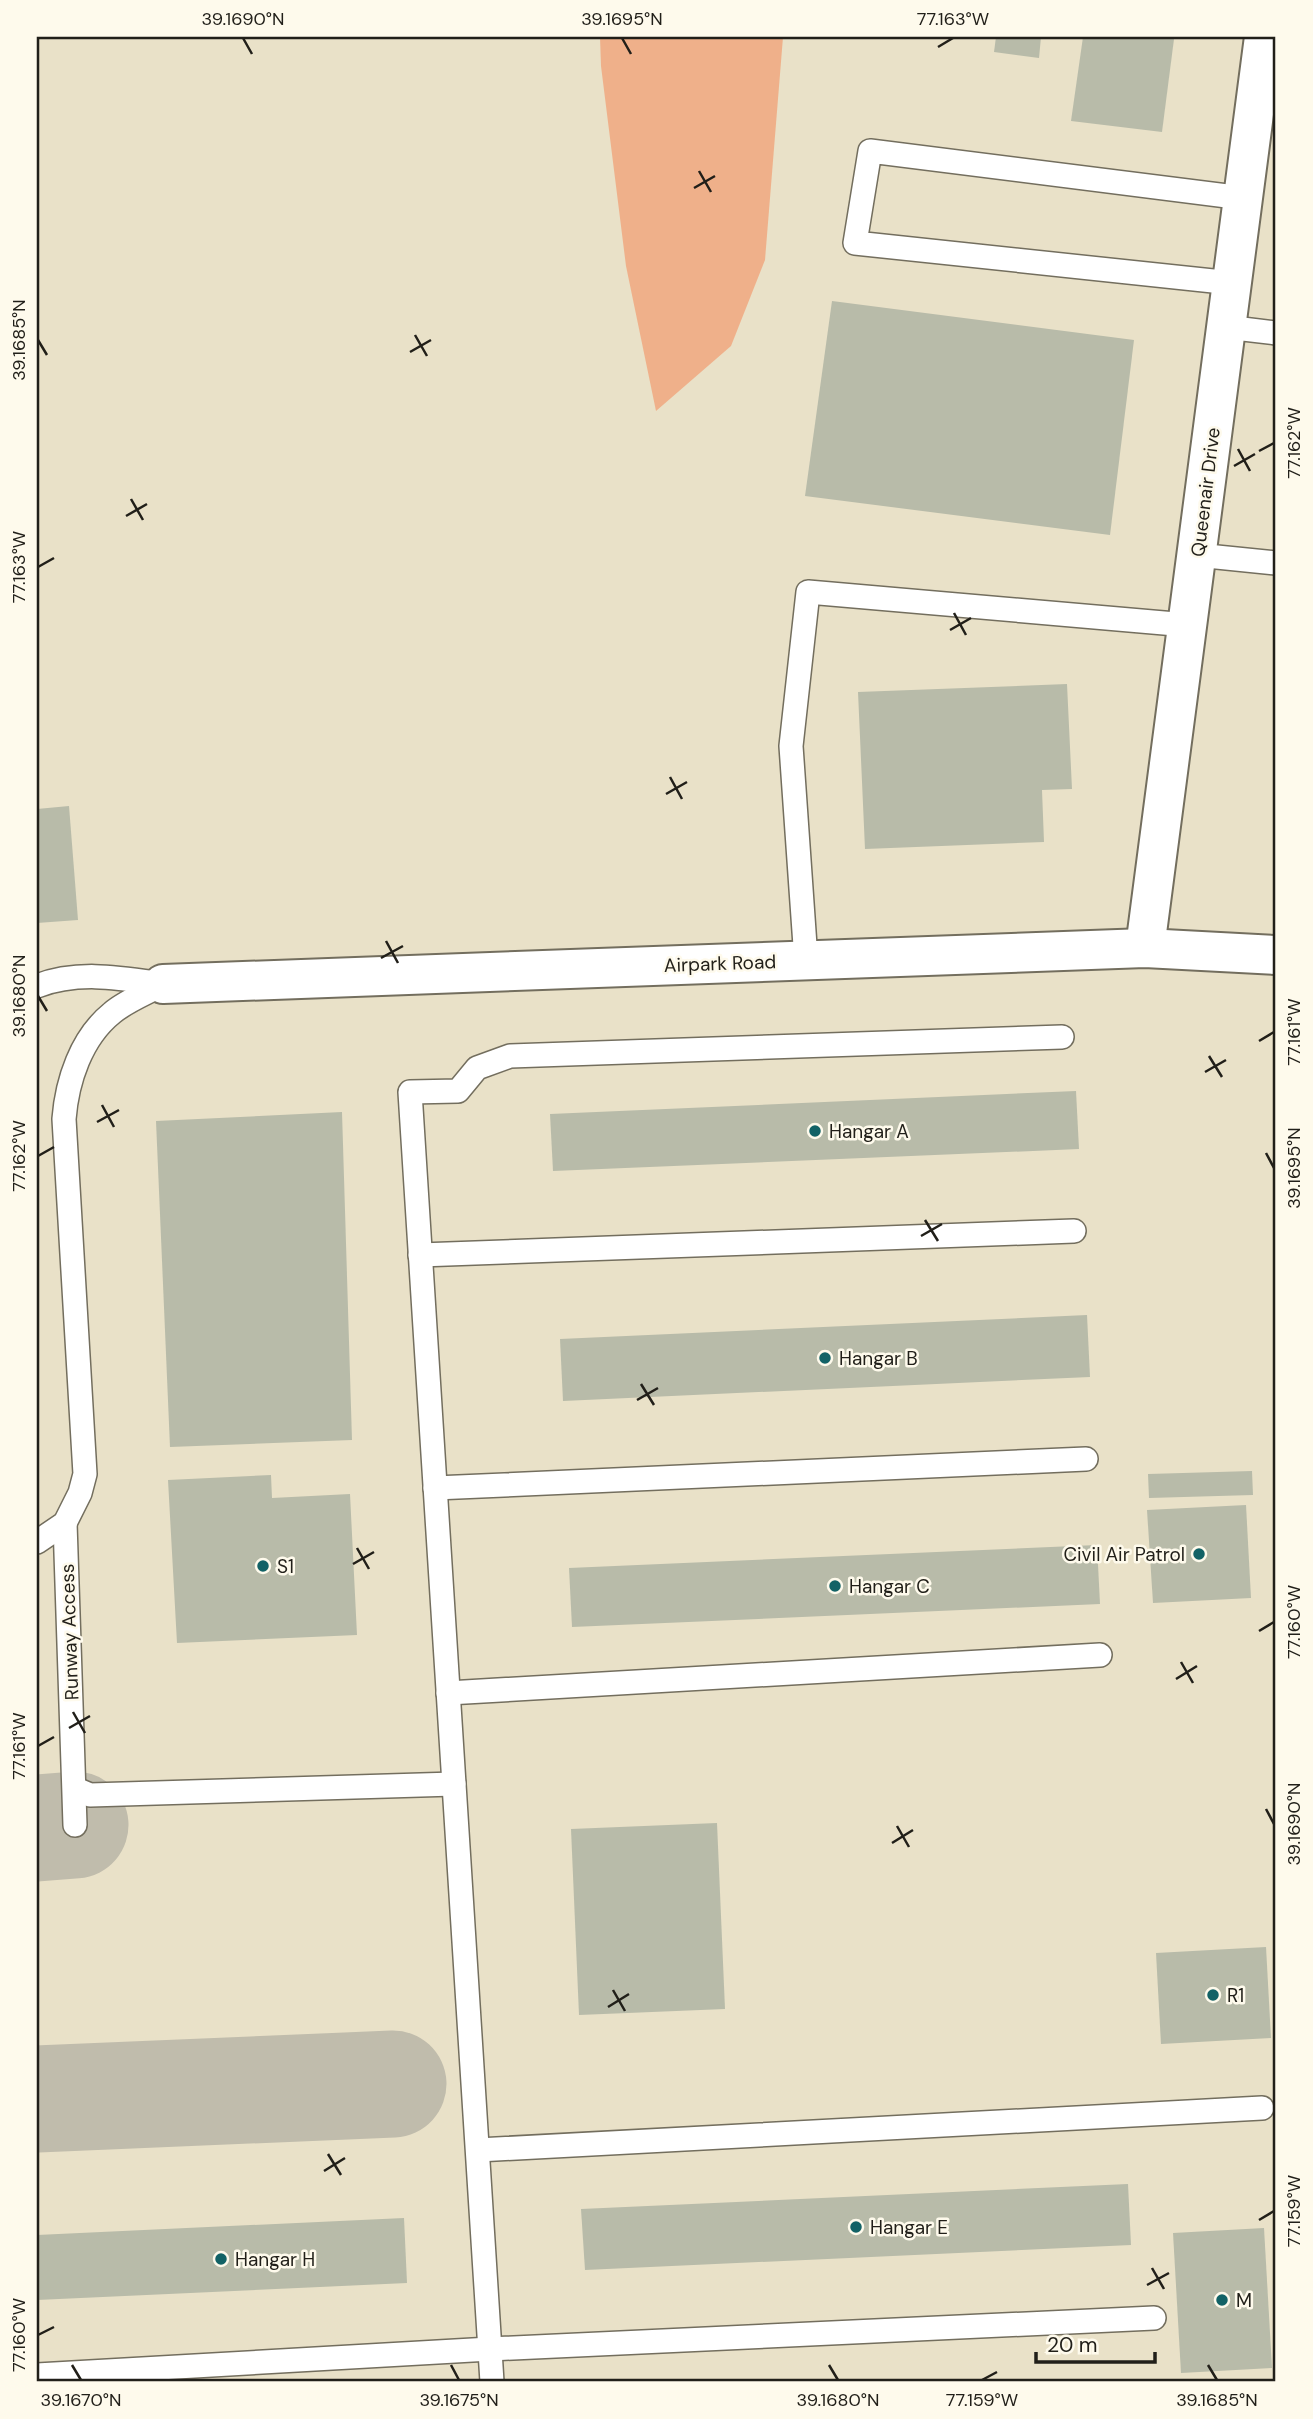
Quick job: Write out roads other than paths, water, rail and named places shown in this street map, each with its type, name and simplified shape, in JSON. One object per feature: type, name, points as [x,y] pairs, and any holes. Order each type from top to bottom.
[{"type":"street","name":"Queenair Drive","points":[[1145,947],[1243,198],[1267,51]]},
{"type":"street","name":"Airpark Road","points":[[163,984],[1145,947],[1276,955]]},
{"type":"lane","points":[[1232,283],[855,243],[870,151],[1243,198]]},
{"type":"lane","points":[[1227,327],[1276,333]]},
{"type":"lane","points":[[1197,555],[1276,563]]},
{"type":"lane","points":[[806,960],[791,746],[808,592],[1188,625]]},
{"type":"lane","points":[[37,986],[64,978],[88,976],[163,984]]},
{"type":"lane","points":[[37,1542],[65,1523],[80,1493],[85,1474],[64,1119],[66,1098],[74,1068],[98,1026],[113,1012],[163,984]]},
{"type":"lane","points":[[492,2382],[410,1092],[458,1091],[477,1068],[510,1056],[1062,1037]]},
{"type":"lane","points":[[420,1255],[1074,1231]]},
{"type":"lane","points":[[435,1489],[1086,1459]]},
{"type":"lane","name":"Runway Access","points":[[65,1523],[76,1789],[75,1825]]},
{"type":"lane","points":[[448,1693],[1100,1655]]},
{"type":"lane","points":[[76,1789],[90,1794],[454,1784]]},
{"type":"lane","points":[[478,2150],[1262,2108]]},
{"type":"lane","points":[[37,2375],[490,2349],[1154,2318]]},
{"type":"place","name":"Hangar A","points":[[815,1131]]},
{"type":"place","name":"Hangar B","points":[[825,1358]]},
{"type":"place","name":"Civil Air Patrol","points":[[1199,1554]]},
{"type":"place","name":"S1","points":[[263,1566]]},
{"type":"place","name":"Hangar C","points":[[835,1586]]},
{"type":"place","name":"R1","points":[[1213,1995]]},
{"type":"place","name":"Hangar E","points":[[856,2227]]},
{"type":"place","name":"Hangar H","points":[[221,2259]]},
{"type":"place","name":"M","points":[[1222,2300]]}]
